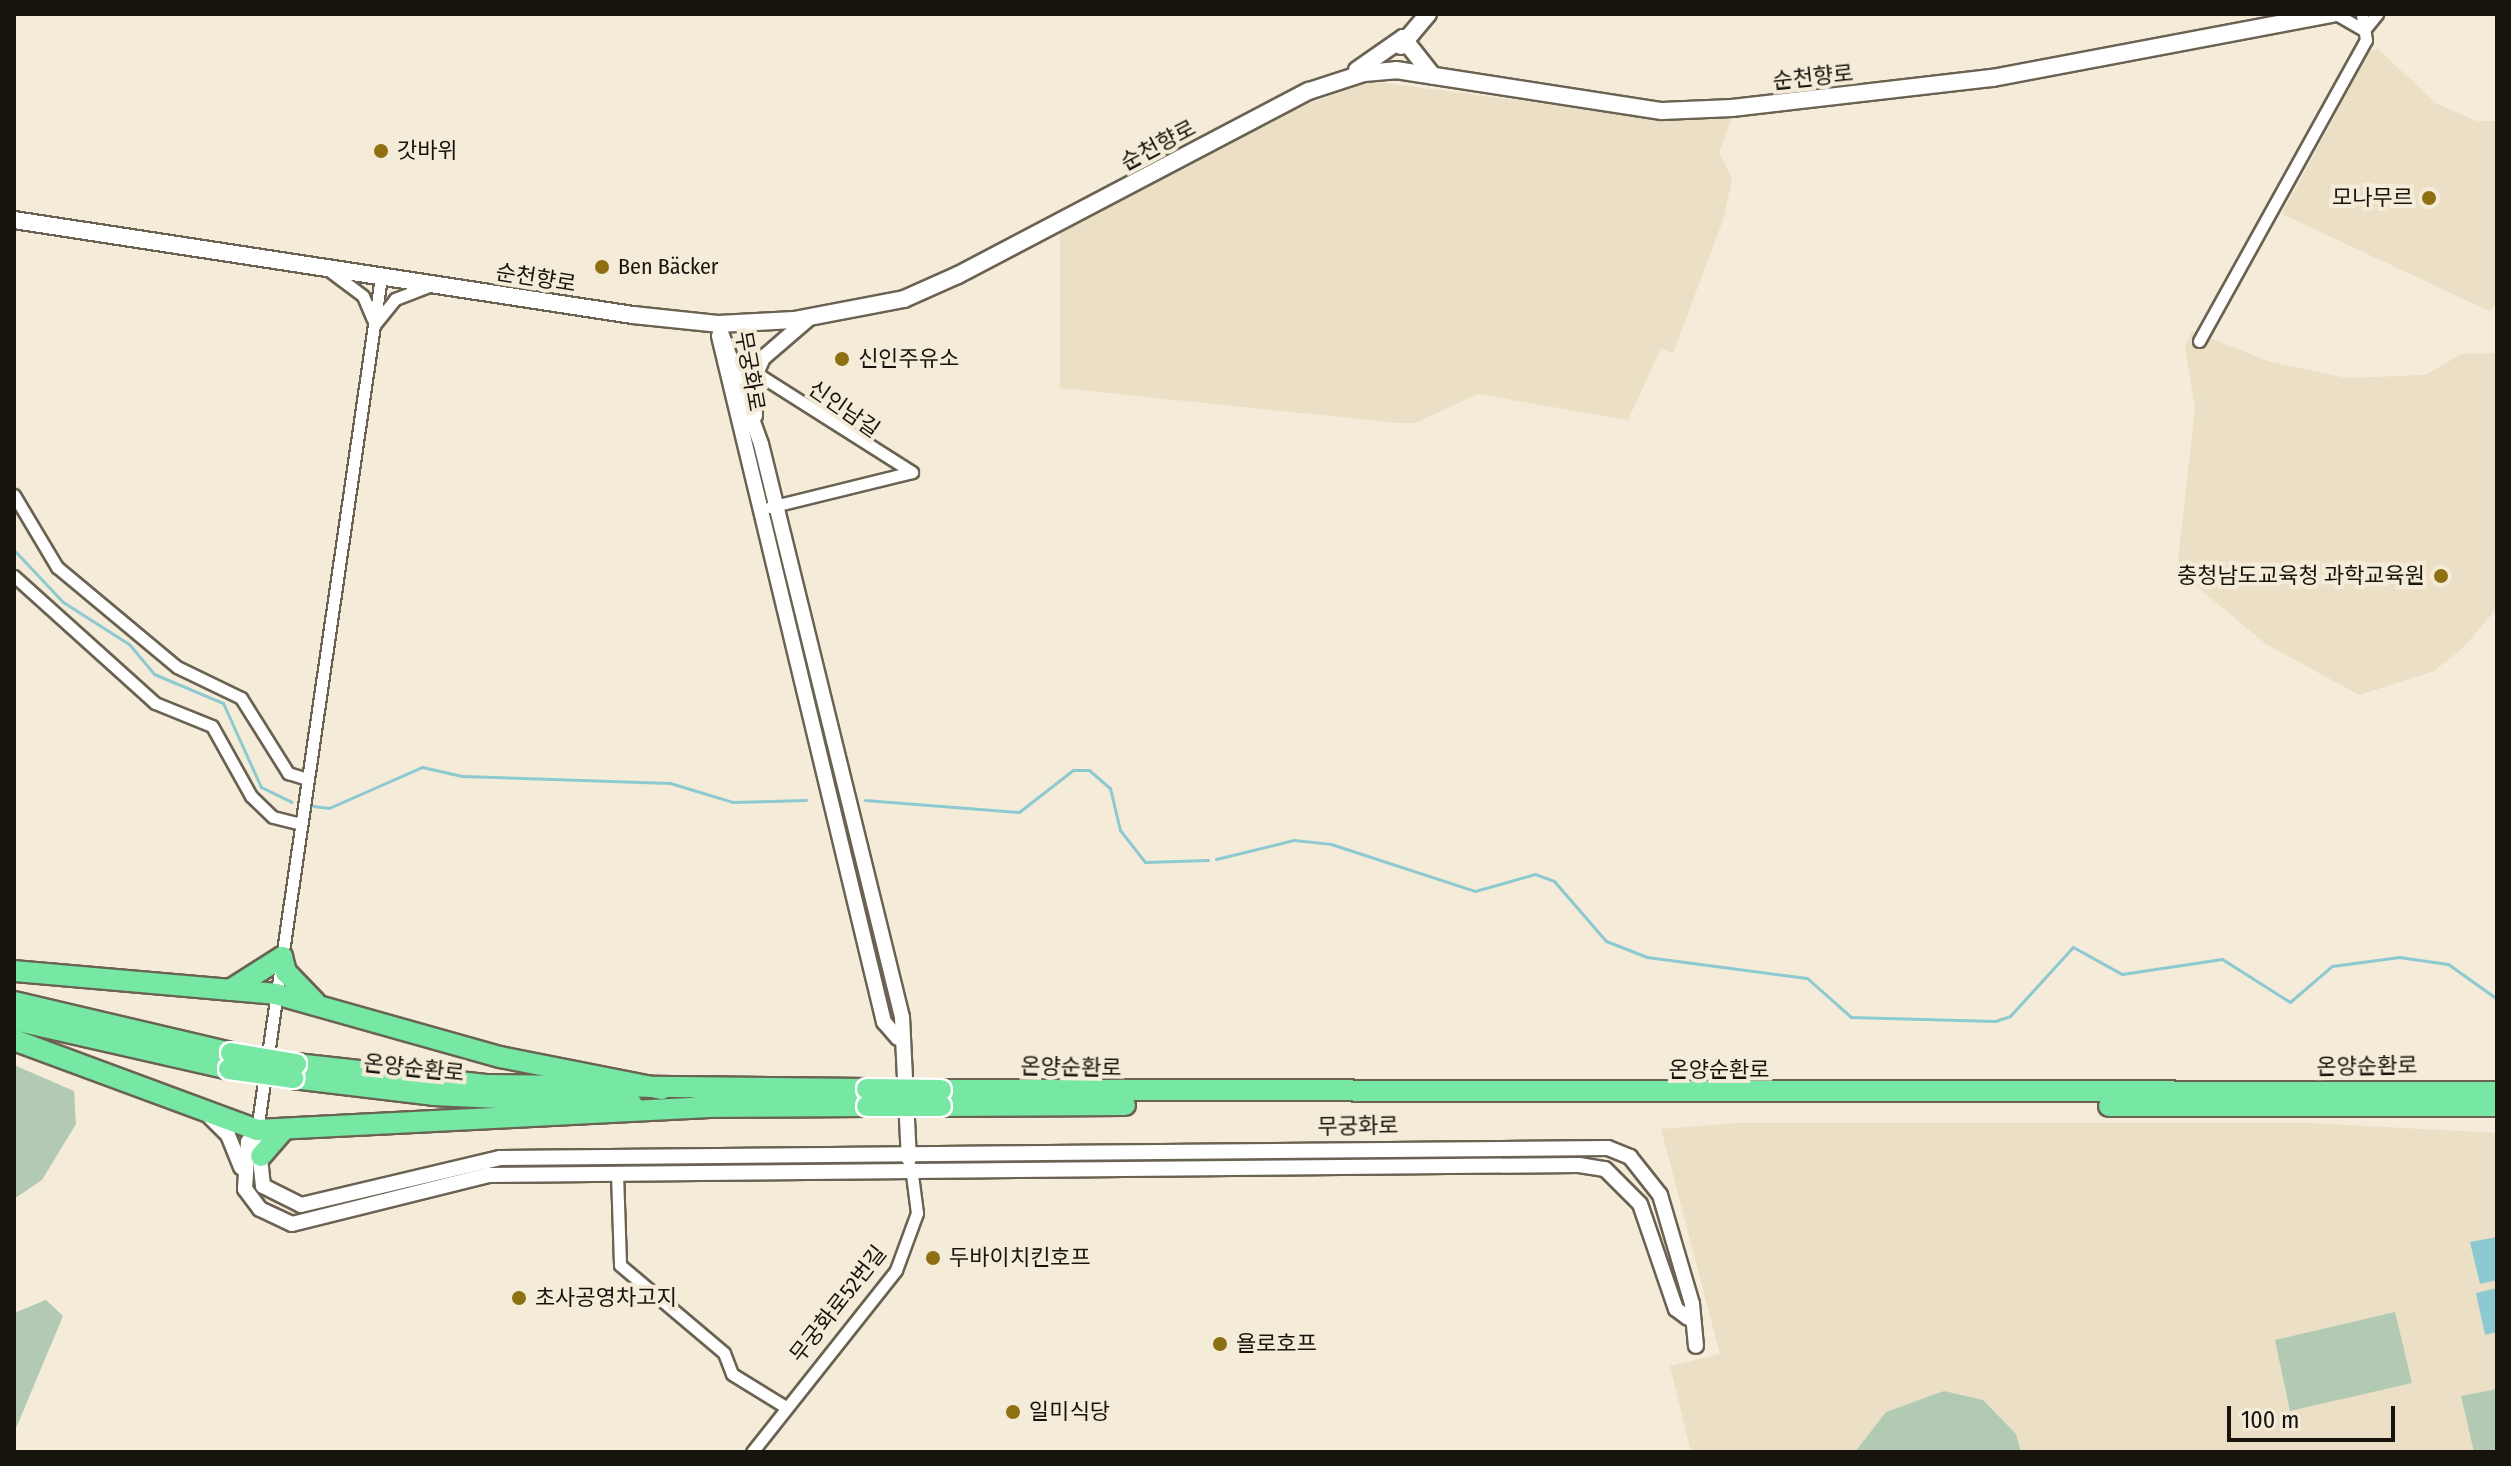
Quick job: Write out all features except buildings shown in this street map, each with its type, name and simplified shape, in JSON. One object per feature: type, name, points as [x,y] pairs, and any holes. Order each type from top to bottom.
[{"type":"highway","points":[[226,991],[282,957],[286,972],[319,1005]]},
{"type":"highway","points":[[14,971],[276,994],[500,1057],[662,1089]]},
{"type":"highway","points":[[14,1002],[230,1061]]},
{"type":"highway","points":[[14,1020],[295,1071]]},
{"type":"highway","points":[[14,1040],[209,1116],[257,1130],[709,1107]]},
{"type":"highway","name":"온양순환로","points":[[295,1071],[486,1085],[867,1098]]},
{"type":"highway","name":"온양순환로","points":[[295,1071],[478,1098],[709,1107],[867,1098]]},
{"type":"highway","name":"온양순환로","points":[[941,1098],[2497,1092]]},
{"type":"highway","points":[[867,1098],[941,1098]]},
{"type":"highway","name":"온양순환로","points":[[941,1098],[2497,1106]]},
{"type":"highway","points":[[261,1156],[283,1131]]},
{"type":"main road","points":[[1346,78],[1403,38],[1428,14]]},
{"type":"main road","name":"순천향로","points":[[14,220],[381,277],[718,324],[815,317],[904,299],[958,275],[1346,78],[1396,70],[1662,111],[1732,108],[1993,78],[2334,14]]},
{"type":"main road","points":[[1396,70],[1403,38]]},
{"type":"main road","points":[[1403,38],[1436,77]]},
{"type":"street","points":[[2334,14],[2364,30]]},
{"type":"street","points":[[2199,341],[2366,40],[2362,14]]},
{"type":"street","points":[[2364,30],[2377,14]]},
{"type":"street","points":[[326,268],[363,296],[374,324]]},
{"type":"street","points":[[242,1175],[257,1130],[381,277]]},
{"type":"street","points":[[374,324],[395,299],[437,285]]},
{"type":"street","points":[[761,444],[752,404],[756,373],[772,344],[815,317]]},
{"type":"street","name":"무궁화로","points":[[718,324],[761,444],[902,1017],[898,1038],[911,1167],[1605,1169],[1640,1204],[1676,1309],[1688,1318]]},
{"type":"street","name":"무궁화로","points":[[718,324],[758,510],[884,1022],[898,1038]]},
{"type":"street","name":"신인남길","points":[[756,373],[912,472],[776,505]]},
{"type":"street","points":[[14,495],[57,567],[177,667],[241,698],[288,773],[308,779]]},
{"type":"street","points":[[758,510],[776,505]]},
{"type":"street","points":[[14,576],[155,703],[212,726],[251,796],[273,817],[301,824]]},
{"type":"street","points":[[209,1116],[231,1141],[252,1202],[292,1224],[458,1180],[617,1173],[911,1167]]},
{"type":"street","points":[[257,1130],[263,1186],[301,1205],[443,1166],[500,1158],[907,1151]]},
{"type":"street","name":"무궁화로","points":[[907,1151],[1608,1148],[1653,1179],[1692,1304],[1688,1318],[1696,1346]]},
{"type":"street","name":"무궁화로52번길","points":[[752,1452],[784,1406],[896,1270],[917,1213],[911,1167]]},
{"type":"street","points":[[617,1173],[620,1265],[724,1353],[732,1374],[784,1406]]},
{"type":"shaded area","points":[[2378,49],[2437,104],[2477,121],[2497,121],[2497,303],[2489,311],[2282,214],[2369,52]]},
{"type":"shaded area","points":[[1370,81],[1643,117],[1733,115],[1719,152],[1732,179],[1723,220],[1673,353],[1661,348],[1628,420],[1478,394],[1415,423],[1398,423],[1060,388],[1060,232],[1284,113]]},
{"type":"shaded area","points":[[2192,331],[2270,362],[2347,378],[2425,375],[2462,354],[2497,353],[2497,608],[2463,648],[2434,671],[2359,695],[2266,644],[2177,570],[2195,408],[2185,348]]},
{"type":"shaded area","points":[[1739,1123],[2310,1123],[2497,1133],[2497,1452],[1691,1452],[1670,1366],[1720,1354],[1661,1129]]},
{"type":"green space","points":[[14,1065],[74,1091],[76,1124],[42,1180],[14,1199]]},
{"type":"green space","points":[[46,1300],[63,1316],[14,1433],[14,1313]]},
{"type":"green space","points":[[2395,1312],[2412,1383],[2290,1411],[2275,1340]]},
{"type":"green space","points":[[2497,1389],[2497,1449],[2474,1452],[2461,1396]]},
{"type":"green space","points":[[1944,1391],[1983,1400],[2016,1434],[2021,1452],[1855,1452],[1886,1412]]},
{"type":"water","points":[[2497,1237],[2497,1280],[2480,1284],[2470,1242]]},
{"type":"water","points":[[2497,1288],[2497,1332],[2485,1335],[2476,1293]]},
{"type":"waterway","points":[[14,550],[63,602],[129,644],[154,674],[223,703],[261,787],[292,802]]},
{"type":"waterway","points":[[313,806],[329,808],[422,767],[462,776],[670,783],[733,802],[806,800]]},
{"type":"waterway","points":[[865,800],[1019,812],[1073,770],[1089,770],[1110,788],[1120,830],[1145,862],[1208,860]]},
{"type":"waterway","points":[[1216,859],[1294,840],[1331,844],[1475,891],[1535,874],[1554,881],[1606,941],[1647,957],[1807,978],[1851,1017],[1995,1021],[2010,1016],[2073,947],[2122,974],[2222,959],[2290,1002],[2332,966],[2399,957],[2448,964],[2497,999]]},
{"type":"place","name":"갓바위","points":[[381,151]]},
{"type":"place","name":"모나무르","points":[[2429,198]]},
{"type":"place","name":"Ben Bäcker","points":[[602,267]]},
{"type":"place","name":"신인주유소","points":[[842,359]]},
{"type":"place","name":"충청남도교육청 과학교육원","points":[[2441,576]]},
{"type":"place","name":"두바이치킨호프","points":[[933,1258]]},
{"type":"place","name":"초사공영차고지","points":[[519,1298]]},
{"type":"place","name":"욜로호프","points":[[1220,1344]]},
{"type":"place","name":"일미식당","points":[[1013,1412]]}]
